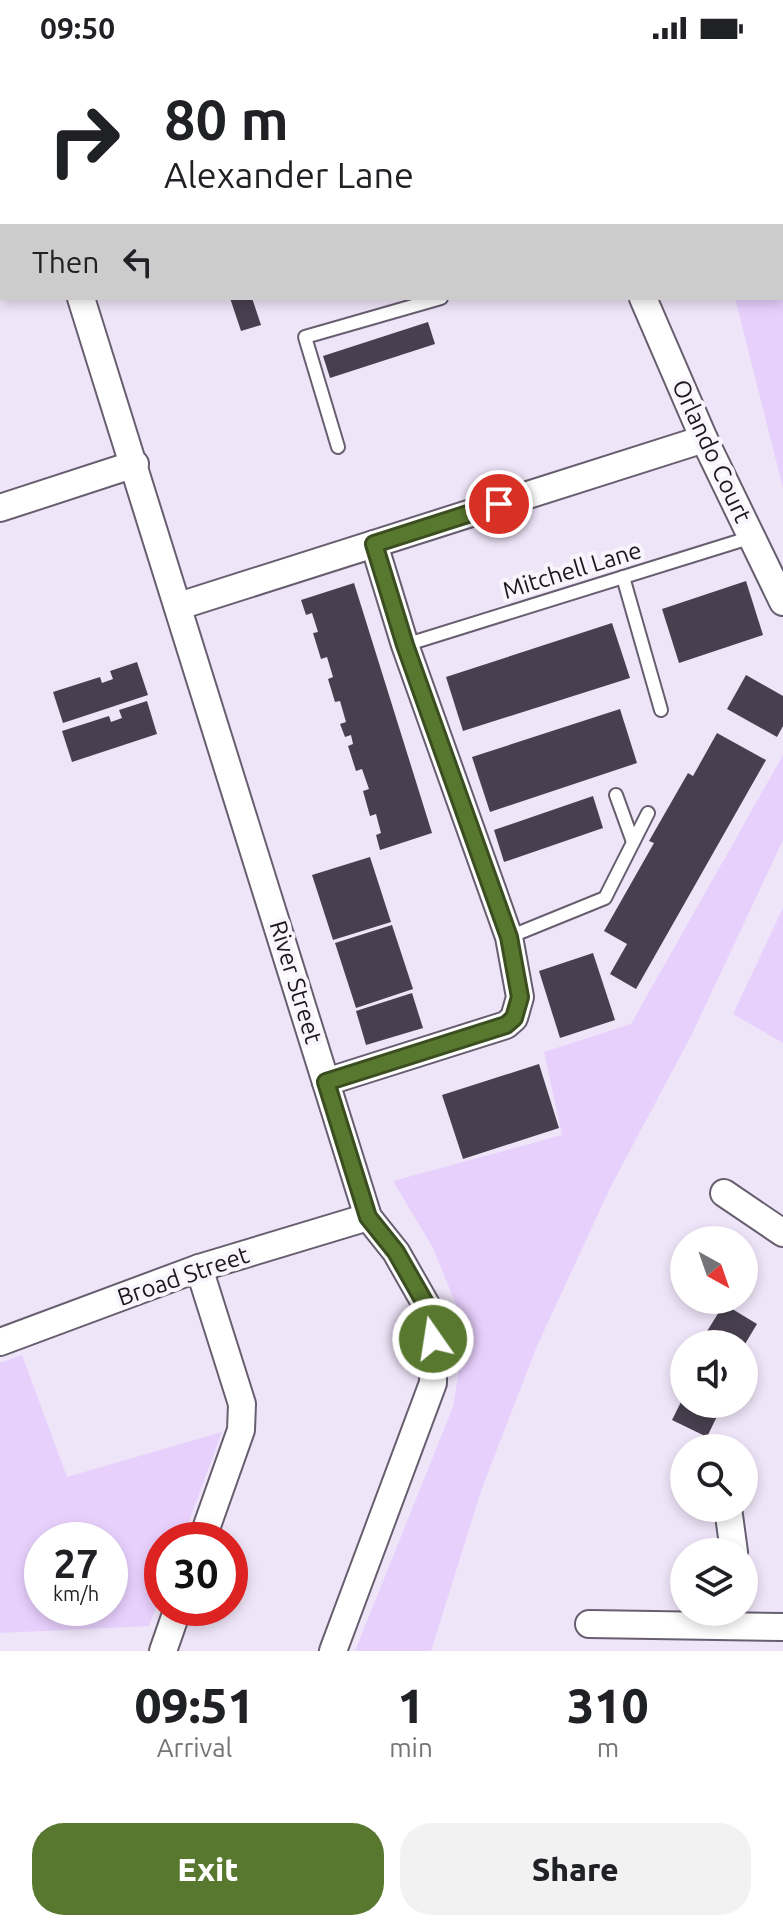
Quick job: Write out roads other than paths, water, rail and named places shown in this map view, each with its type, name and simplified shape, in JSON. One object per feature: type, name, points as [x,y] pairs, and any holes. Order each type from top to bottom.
[{"type":"street","name":"River Street","points":[[82,300],[368,1217],[396,1252],[433,1317],[433,1383],[333,1651]]},
{"type":"street","name":"Orlando Court","points":[[644,300],[704,439],[783,602]]},
{"type":"street","points":[[179,606],[704,439]]},
{"type":"street","points":[[0,508],[135,464]]},
{"type":"street","points":[[326,1082],[506,1025],[514,1018],[520,997],[509,937],[405,645],[374,544]]},
{"type":"street","points":[[724,1193],[783,1233]]},
{"type":"street","name":"Broad Street","points":[[0,1342],[199,1268],[368,1217]]},
{"type":"street","points":[[199,1268],[242,1404],[241,1430],[208,1522]]},
{"type":"street","points":[[589,1624],[670,1621]]},
{"type":"street","points":[[758,1623],[783,1627]]},
{"type":"street","points":[[163,1651],[172,1626]]},
{"type":"lane","points":[[338,447],[305,337],[434,300]]},
{"type":"lane","name":"Mitchell Lane","points":[[405,645],[752,537]]},
{"type":"lane","points":[[623,577],[661,710]]},
{"type":"lane","points":[[616,795],[633,842]]},
{"type":"lane","points":[[509,937],[605,898],[648,813]]}]
